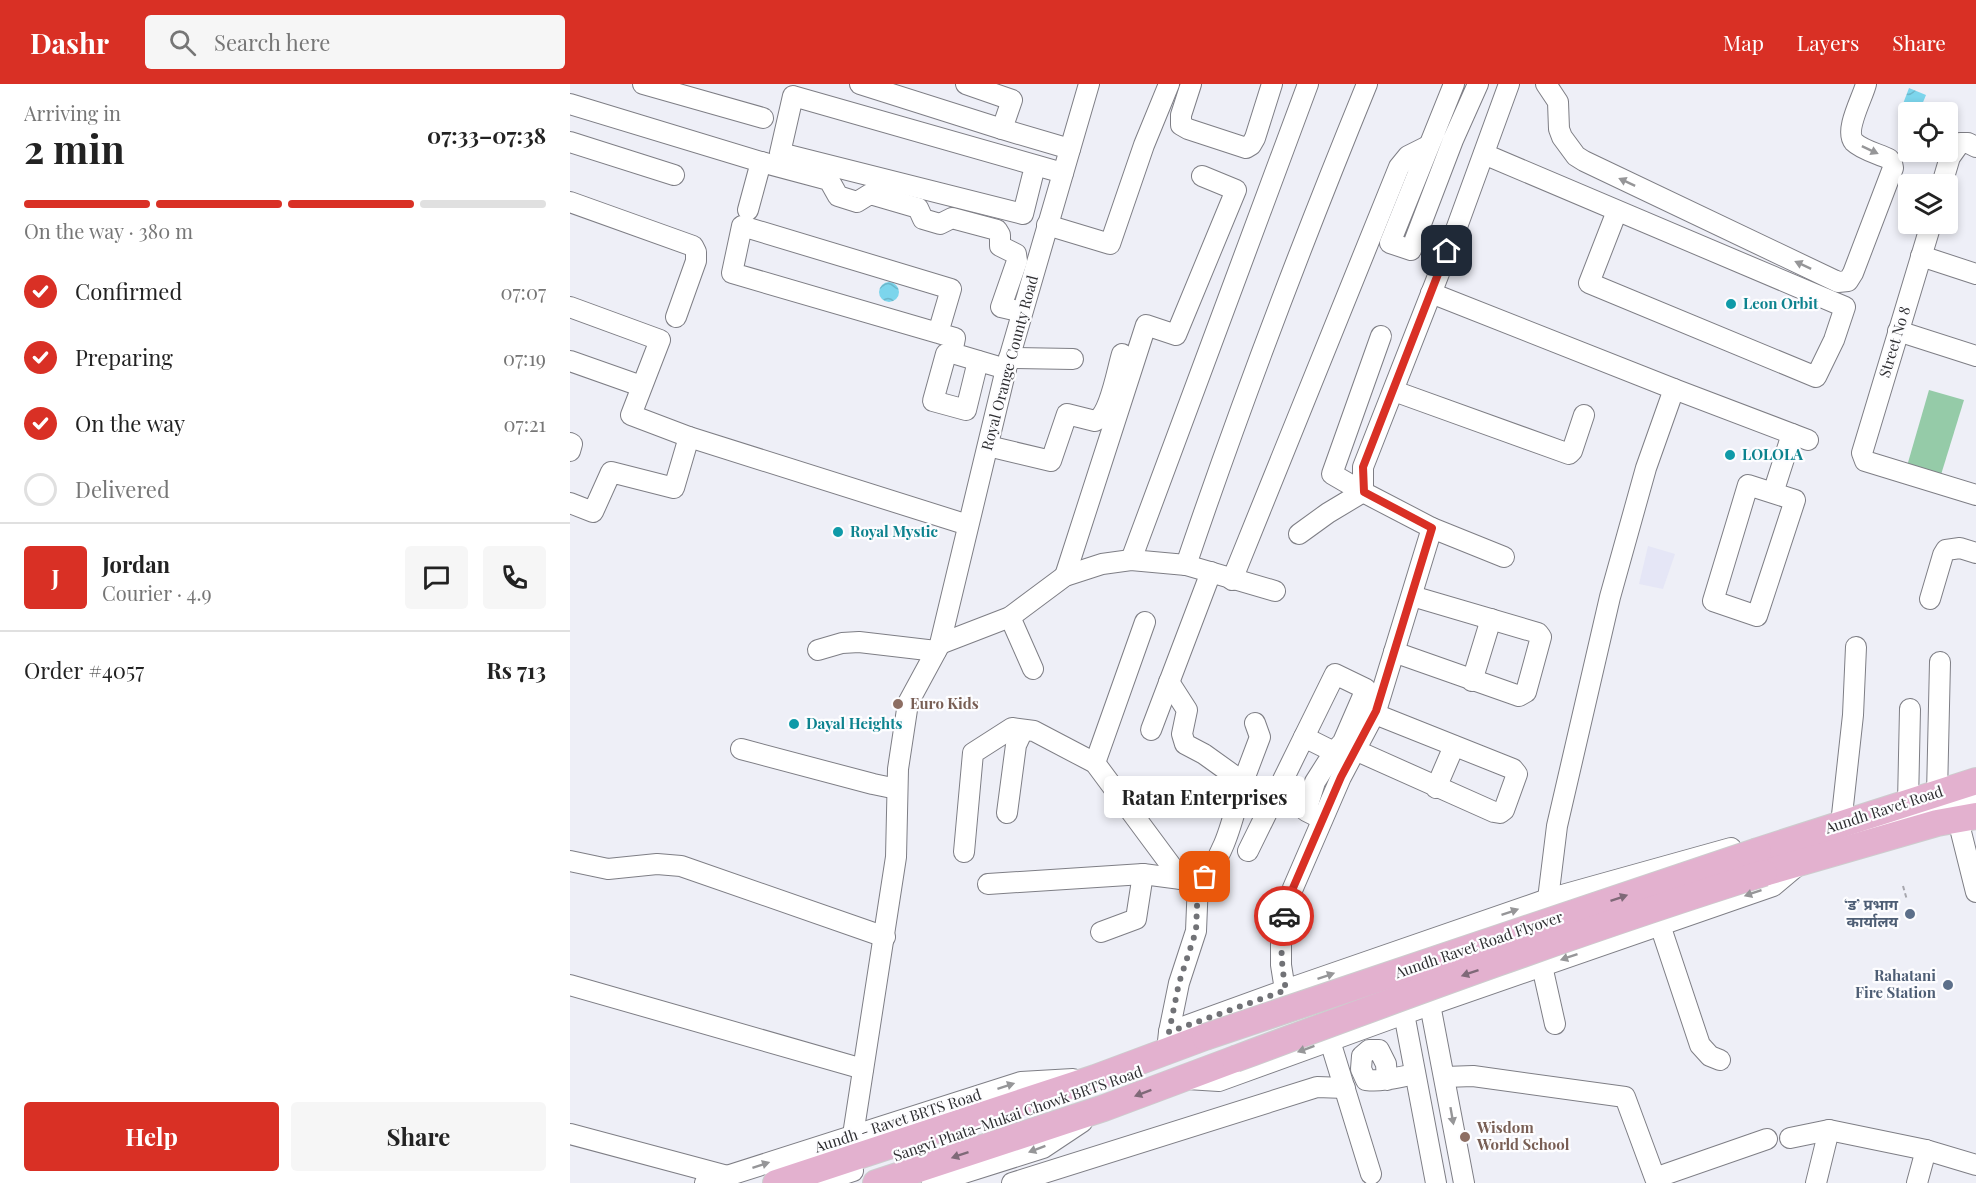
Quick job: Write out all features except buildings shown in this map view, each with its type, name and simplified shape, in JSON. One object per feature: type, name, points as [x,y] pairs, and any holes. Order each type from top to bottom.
[{"type":"main road","name":"Aundh Ravet Road","points":[[1797,851],[1841,824],[1976,781]]},
{"type":"main road","name":"Aundh Ravet Road","points":[[1797,851],[1967,818]]},
{"type":"main road","name":"Aundh Ravet Road Flyover","points":[[1182,1078],[1219,1047],[1797,851]]},
{"type":"main road","name":"Aundh Ravet Road Flyover","points":[[1168,1041],[1219,1047],[1407,995],[1680,900],[1762,861]]},
{"type":"main road","points":[[776,1183],[1095,1078],[1168,1041]]},
{"type":"main road","points":[[876,1183],[1104,1108],[1182,1078]]},
{"type":"street","points":[[643,84],[763,118]]},
{"type":"street","points":[[860,84],[1070,148]]},
{"type":"street","points":[[966,84],[1012,100],[1002,129]]},
{"type":"street","name":"Royal Orange County Road","points":[[853,1135],[896,857],[897,789],[908,703],[938,647],[1022,312],[1001,308],[1047,225],[1089,84]]},
{"type":"street","points":[[1047,225],[1110,244],[1144,145],[1169,84]]},
{"type":"street","points":[[1191,84],[1181,114],[1180,125],[1246,148],[1255,138],[1272,84]]},
{"type":"street","points":[[1131,560],[1308,84]]},
{"type":"street","points":[[1186,565],[1220,465],[1307,231],[1367,84]]},
{"type":"street","points":[[1454,84],[1390,243],[1411,250],[1453,140],[1478,84]]},
{"type":"street","points":[[1364,492],[1363,467],[1394,391],[1509,84]]},
{"type":"street","points":[[1546,84],[1558,102],[1559,129],[1562,137],[1576,156],[1843,282],[1848,281],[1853,273],[1893,168],[1892,162],[1855,143],[1852,137],[1851,129],[1866,84]]},
{"type":"street","points":[[1035,166],[1023,214],[780,153],[793,96],[1063,173]]},
{"type":"street","points":[[570,104],[761,162],[829,180],[838,196],[857,202],[870,194],[918,208],[923,219],[940,224],[952,218],[997,230],[1000,235],[1000,246],[1016,254],[1026,264]]},
{"type":"street","points":[[1232,580],[1399,166],[1408,156],[1431,139],[1453,140]]},
{"type":"street","points":[[570,142],[674,175]]},
{"type":"street","points":[[1484,154],[1845,307],[1831,347],[1816,377],[1589,283],[1617,211]]},
{"type":"street","points":[[748,210],[761,162]]},
{"type":"street","points":[[1065,576],[1146,325],[1176,335],[1236,190],[1202,176]]},
{"type":"street","points":[[570,202],[693,246],[696,261],[676,317]]},
{"type":"street","points":[[938,333],[951,289],[742,226],[732,273],[955,338],[952,353]]},
{"type":"street","name":"Street No 8","points":[[1928,234],[1862,453],[1865,461],[1976,495]]},
{"type":"street","points":[[1921,256],[1976,274]]},
{"type":"street","points":[[1431,293],[1800,437],[1773,493]]},
{"type":"street","points":[[570,308],[660,340],[631,415],[689,437],[968,525]]},
{"type":"street","points":[[1898,332],[1976,356]]},
{"type":"street","points":[[1382,336],[1332,474],[1432,528],[1504,557]]},
{"type":"street","points":[[978,361],[966,410],[933,401],[946,354],[952,353],[978,361],[1008,363],[1073,359]]},
{"type":"street","points":[[988,446],[1051,461],[1067,414],[1095,422],[1100,420],[1106,408],[1122,354]]},
{"type":"street","points":[[570,362],[641,386]]},
{"type":"street","points":[[1548,899],[1557,826],[1610,597],[1646,468],[1674,389]]},
{"type":"street","points":[[1394,391],[1569,454],[1584,415]]},
{"type":"street","points":[[570,503],[593,512],[611,472],[674,488],[689,437]]},
{"type":"street","points":[[570,443],[572,444],[570,451]]},
{"type":"street","points":[[1748,485],[1773,493],[1795,500],[1757,616],[1713,601],[1748,485]]},
{"type":"street","points":[[1299,534],[1328,513],[1364,492]]},
{"type":"street","points":[[1286,990],[1281,949],[1284,917],[1293,888],[1322,819],[1375,714],[1432,528]]},
{"type":"street","points":[[1930,599],[1946,550],[1959,548],[1976,553]]},
{"type":"street","points":[[818,650],[842,643],[859,642],[938,647],[1010,617],[1065,576],[1102,564],[1131,560],[1186,565],[1275,591]]},
{"type":"street","points":[[1151,730],[1211,572]]},
{"type":"street","points":[[1394,652],[1519,696],[1526,692],[1541,638],[1532,630],[1412,596]]},
{"type":"street","points":[[1010,617],[1033,669]]},
{"type":"street","points":[[1472,681],[1491,620]]},
{"type":"street","points":[[1095,763],[1145,622]]},
{"type":"street","points":[[1841,824],[1853,715],[1856,647]]},
{"type":"street","points":[[1936,794],[1940,662]]},
{"type":"street","points":[[1248,851],[1335,674],[1366,689],[1343,742],[1315,782],[1306,811],[1322,819]]},
{"type":"street","points":[[1169,682],[1187,710],[1182,734],[1185,744],[1204,754],[1243,782]]},
{"type":"street","points":[[1908,803],[1910,709]]},
{"type":"street","points":[[1355,750],[1494,812],[1500,813],[1504,810],[1516,771],[1375,714]]},
{"type":"street","points":[[988,884],[1143,874],[1189,880],[1205,877],[1225,843],[1243,782],[1260,737],[1254,723]]},
{"type":"street","points":[[963,852],[973,753],[1012,728],[1034,731],[1095,763],[1189,880],[1196,931],[1179,983],[1168,1041]]},
{"type":"street","points":[[1007,813],[1016,745],[1023,730]]},
{"type":"street","points":[[1304,737],[1334,752]]},
{"type":"street","points":[[1436,788],[1455,746]]},
{"type":"street","points":[[741,748],[897,789]]},
{"type":"street","points":[[1762,861],[1976,800]]},
{"type":"street","points":[[1967,818],[1976,892]]},
{"type":"street","points":[[1168,1041],[1286,990],[1548,899],[1750,843],[1797,851],[1773,886],[1219,1081],[1182,1078]]},
{"type":"street","points":[[570,861],[608,869],[657,864],[681,866],[885,937]]},
{"type":"street","points":[[1101,932],[1136,919],[1143,874]]},
{"type":"street","points":[[1660,925],[1700,1045],[1710,1056],[1720,1060]]},
{"type":"street","points":[[1418,945],[1464,1183]]},
{"type":"street","points":[[1394,953],[1436,1183]]},
{"type":"street","points":[[1542,966],[1555,1024]]},
{"type":"street","points":[[570,985],[863,1069]]},
{"type":"street","points":[[1330,1041],[1371,1174]]},
{"type":"street","name":"Sangvi Phata-Mukai Chowk BRTS Road","points":[[817,1183],[1219,1047]]},
{"type":"street","points":[[1387,1080],[1415,1074]]},
{"type":"street","points":[[1445,1077],[1473,1077],[1625,1097],[1655,1178],[1767,1139]]},
{"type":"street","name":"Aundh - Ravet BRTS Road","points":[[705,1183],[1021,1082],[1095,1078]]},
{"type":"street","points":[[1012,1183],[1317,1087],[1345,1088]]},
{"type":"street","points":[[932,1183],[1042,1148],[1104,1108]]},
{"type":"street","points":[[1790,1138],[1829,1130],[1926,1150],[1976,1165]]},
{"type":"street","points":[[1816,1183],[1829,1130]]},
{"type":"street","points":[[570,1134],[727,1176]]},
{"type":"street","points":[[1917,1183],[1926,1150]]},
{"type":"path","points":[[1903,886],[1907,900]]},
{"type":"shaded area","points":[[1648,546],[1675,554],[1663,589],[1639,584]]},
{"type":"green space","points":[[1929,390],[1964,400],[1940,478],[1907,466]]},
{"type":"water","points":[[1909,88],[1926,95],[1923,102],[1904,102]]},
{"type":"water","points":[[889,282],[896,285],[899,292],[896,299],[889,302],[882,299],[879,292],[882,285]]},
{"type":"way so far","points":[[1205,877],[1198,882],[1196,931],[1179,983],[1169,1032],[1286,990],[1281,965],[1284,916]]},
{"type":"place","name":"Leon Orbit","points":[[1731,304]]},
{"type":"place","name":"LOLOLA","points":[[1730,455]]},
{"type":"place","name":"Royal Mystic","points":[[838,532]]},
{"type":"place","name":"Euro Kids","points":[[898,704]]},
{"type":"place","name":"Dayal Heights","points":[[794,724]]},
{"type":"place","name":"Ratan Enterprises","points":[[1205,877]]},
{"type":"place","name":"‘ड’ प्रभाग कार्यालय","points":[[1910,914]]},
{"type":"place","name":"Rahatani Fire Station","points":[[1948,985]]},
{"type":"place","name":"Wisdom World School","points":[[1465,1137]]},
{"type":"route","points":[[1284,916],[1293,888],[1341,777],[1376,711],[1432,528],[1364,492],[1363,467],[1447,251]]}]
